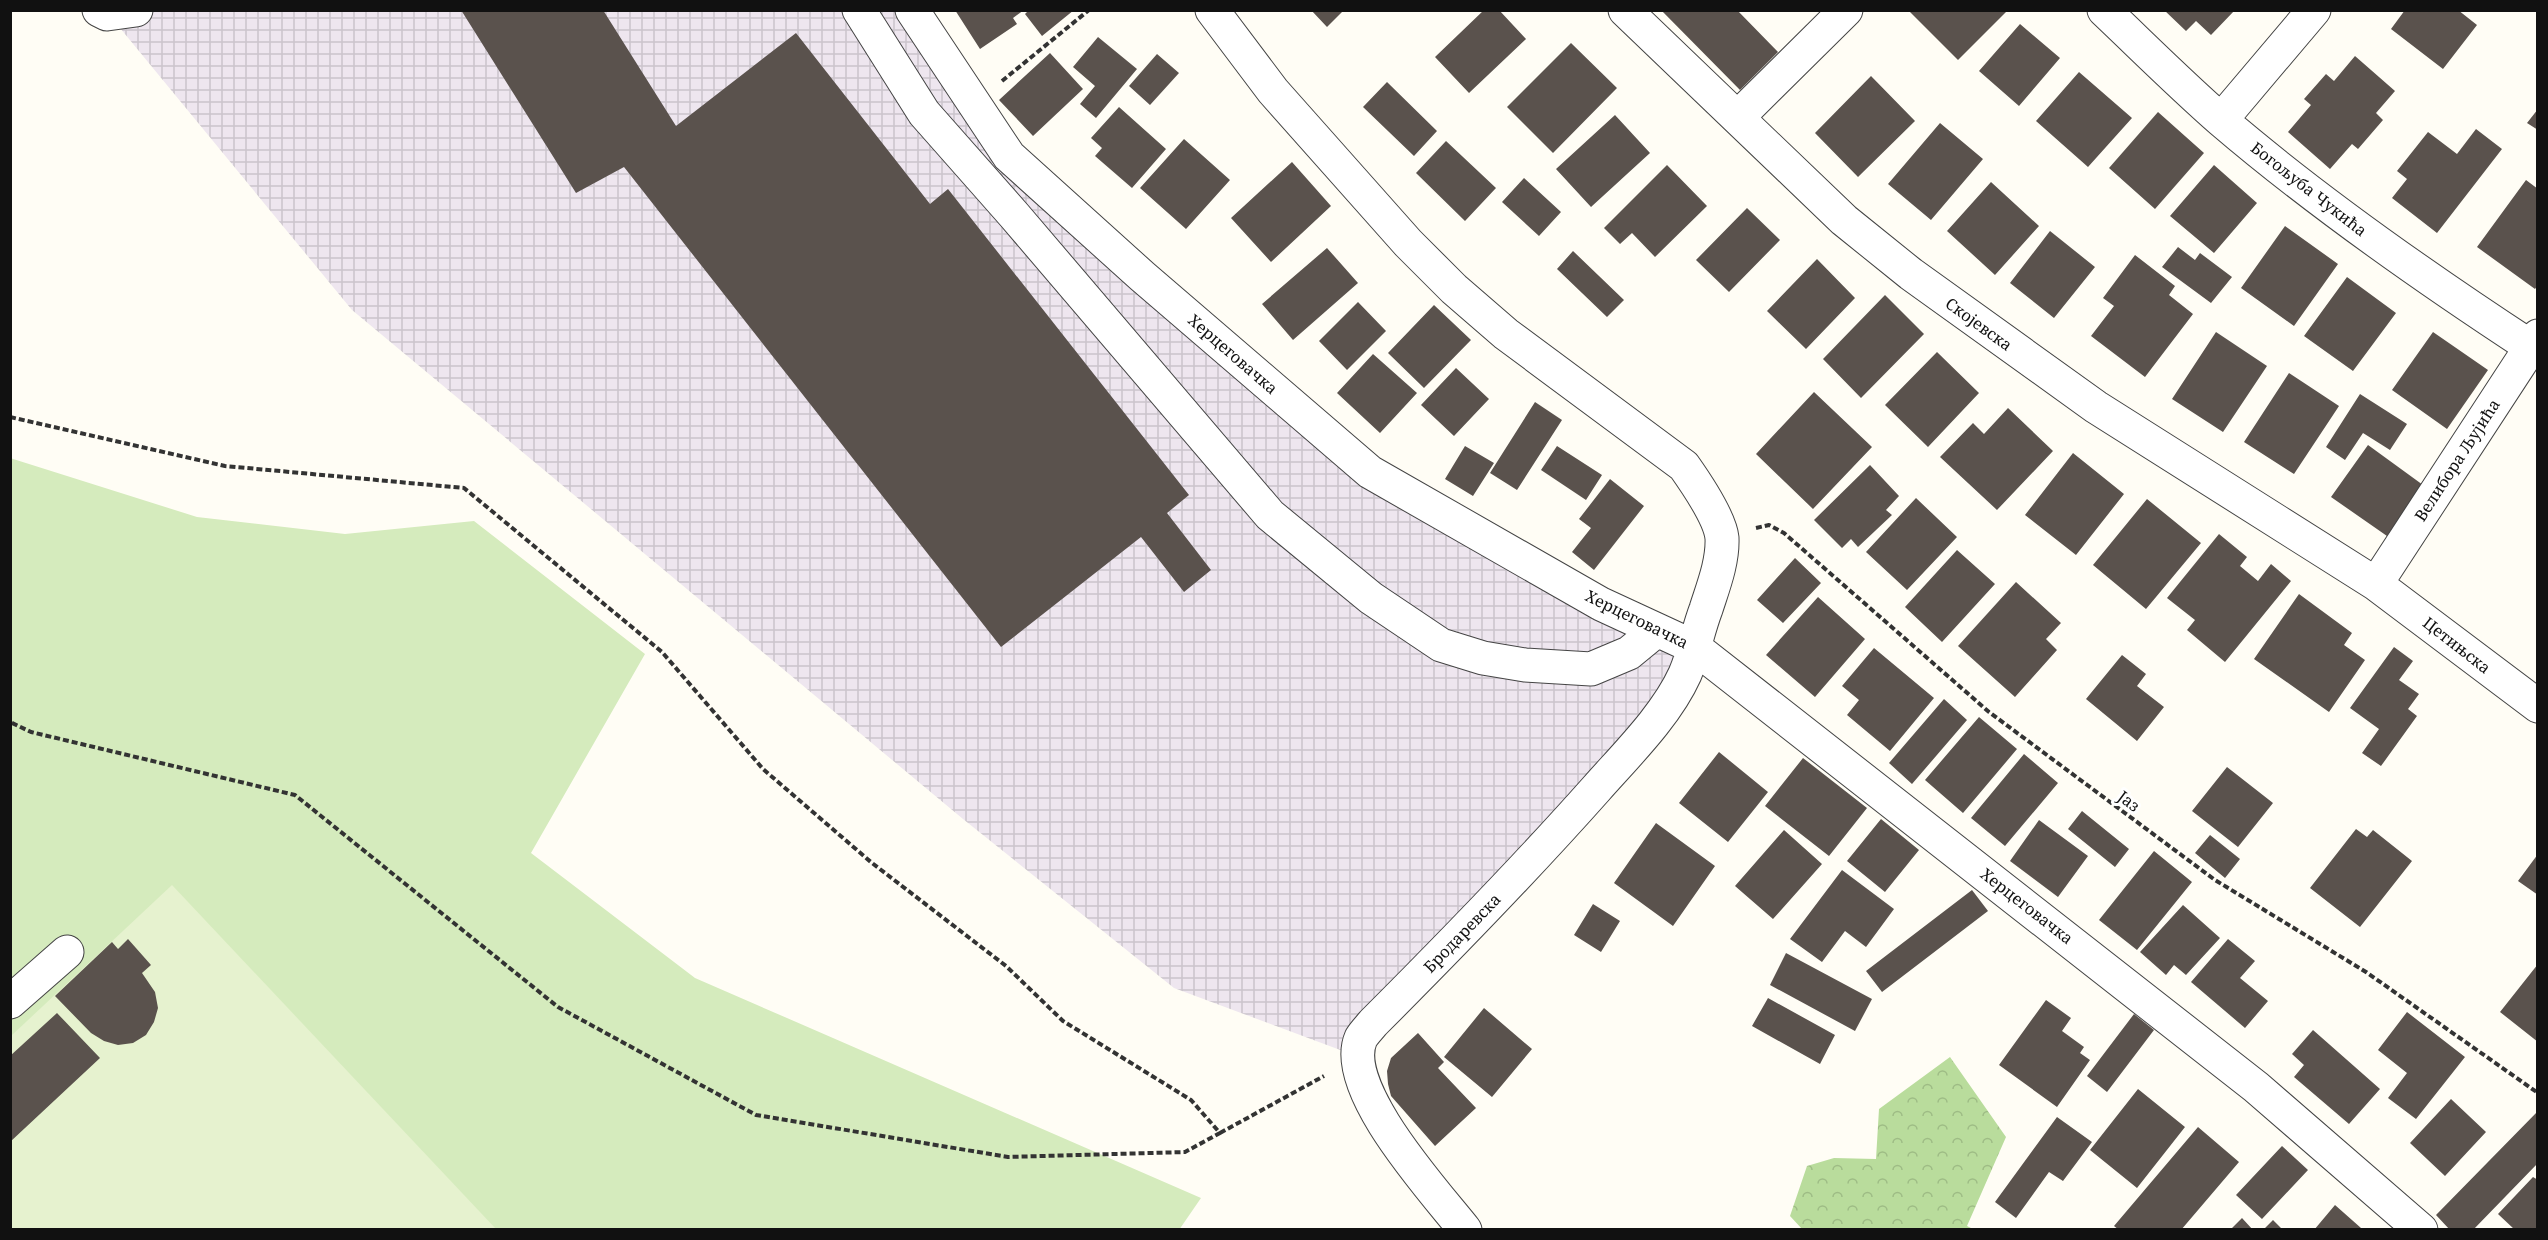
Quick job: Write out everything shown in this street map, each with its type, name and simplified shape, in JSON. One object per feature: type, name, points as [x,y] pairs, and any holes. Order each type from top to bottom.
[{"type":"street","points":[[99,10],[107,14],[136,10]]},
{"type":"street","points":[[859,10],[924,112],[1270,515],[1371,598],[1441,645],[1483,658],[1525,665],[1591,669],[1629,653],[1657,630]]},
{"type":"street","name":"Херцеговачка","points":[[912,10],[1010,156],[1142,276],[1370,472],[1601,604],[1694,646],[2256,1087],[2421,1230]]},
{"type":"street","points":[[1212,10],[1296,117],[1408,243],[1454,289],[1506,334],[1684,466],[1703,494],[1722,536]]},
{"type":"street","name":"Скојевска","points":[[1625,10],[1844,220],[1985,329],[2096,407],[2376,584]]},
{"type":"street","points":[[1738,117],[1846,10]]},
{"type":"street","name":"Богољуба Чукића","points":[[2104,10],[2221,120],[2387,248],[2534,342]]},
{"type":"street","points":[[2221,120],[2314,10]]},
{"type":"street","name":"Велибора Љујића","points":[[2376,584],[2534,342]]},
{"type":"street","name":"Бродаревска","points":[[1465,1230],[1377,1116],[1364,1083],[1359,1057],[1361,1038],[1540,852],[1638,742],[1685,675],[1720,563],[1722,536]]},
{"type":"street","name":"Цетињска","points":[[2376,584],[2538,706]]},
{"type":"street","points":[[10,1002],[67,952]]},
{"type":"path","points":[[974,104],[1089,10]]},
{"type":"path","points":[[10,417],[225,466],[464,488],[662,652],[763,769],[863,855],[1006,966],[1063,1021],[1191,1100],[1220,1133]]},
{"type":"path","name":"Јаз","points":[[1722,536],[1769,525],[1784,533],[1999,719],[2215,880],[2366,972],[2538,1093]]},
{"type":"path","points":[[10,722],[31,732],[295,795],[558,1006],[756,1115],[1008,1157],[1185,1152],[1359,1057]]},
{"type":"shaded area","points":[[106,11],[912,11],[974,104],[1370,472],[1694,647],[1685,675],[1359,1057],[1174,988],[963,819],[352,310]]},
{"type":"green space","points":[[10,458],[197,517],[345,534],[474,521],[645,654],[531,853],[695,978],[1201,1198],[1179,1230],[11,1229]]},
{"type":"green space","points":[[172,885],[496,1229],[11,1230],[11,1036]]},
{"type":"green space","points":[[1950,1057],[2006,1137],[1967,1226],[1973,1229],[1802,1229],[1790,1216],[1807,1166],[1834,1158],[1876,1159],[1879,1109]]},
{"type":"building","points":[[461,10],[603,10],[676,126],[796,33],[930,204],[948,189],[1189,495],[1167,513],[1211,570],[1184,592],[1141,537],[1001,647],[624,167],[576,193]]},
{"type":"building","points":[[955,10],[1024,10],[1013,18],[1017,24],[980,49]]},
{"type":"building","points":[[1029,10],[1074,10],[1042,36],[1025,14]]},
{"type":"building","points":[[1311,10],[1344,10],[1327,27]]},
{"type":"building","points":[[1484,10],[1499,10],[1526,39],[1469,93],[1435,57]]},
{"type":"building","points":[[1661,10],[1737,10],[1778,52],[1740,90]]},
{"type":"building","points":[[1911,10],[2008,10],[1958,60],[1910,12]]},
{"type":"building","points":[[2164,10],[2235,10],[2211,35],[2196,21],[2186,31]]},
{"type":"building","points":[[2405,10],[2458,10],[2477,25],[2443,69],[2391,29]]},
{"type":"building","points":[[2020,24],[2060,58],[2019,106],[1979,71]]},
{"type":"building","points":[[1098,37],[1137,69],[1096,118],[1080,104],[1095,86],[1073,67]]},
{"type":"building","points":[[1571,43],[1617,88],[1553,153],[1507,107]]},
{"type":"building","points":[[1050,53],[1083,89],[1033,136],[999,100]]},
{"type":"building","points":[[1157,54],[1179,73],[1150,105],[1129,86]]},
{"type":"building","points":[[2355,56],[2395,91],[2376,113],[2383,120],[2358,149],[2352,144],[2330,169],[2288,132],[2311,105],[2304,99],[2326,74],[2334,81]]},
{"type":"building","points":[[2079,72],[2132,118],[2088,167],[2036,121]]},
{"type":"building","points":[[1871,76],[1915,121],[1858,177],[1815,133]]},
{"type":"building","points":[[1387,82],[1437,131],[1414,156],[1363,107]]},
{"type":"building","points":[[1119,107],[1166,149],[1132,188],[1095,156],[1102,148],[1091,138]]},
{"type":"building","points":[[2538,109],[2538,130],[2527,123]]},
{"type":"building","points":[[2158,112],[2204,153],[2155,209],[2109,168]]},
{"type":"building","points":[[1615,115],[1650,153],[1591,207],[1556,169]]},
{"type":"building","points":[[1940,123],[1983,159],[1931,220],[1888,184]]},
{"type":"building","points":[[2476,129],[2502,149],[2437,233],[2392,198],[2407,179],[2397,171],[2428,132],[2457,154]]},
{"type":"building","points":[[1184,139],[1230,180],[1186,229],[1140,188]]},
{"type":"building","points":[[1446,141],[1496,188],[1465,221],[1416,173]]},
{"type":"building","points":[[1292,162],[1331,206],[1271,262],[1231,218]]},
{"type":"building","points":[[1667,165],[1707,206],[1655,257],[1632,233],[1620,244],[1604,228]]},
{"type":"building","points":[[2214,165],[2257,203],[2214,253],[2170,216]]},
{"type":"building","points":[[1524,178],[1561,212],[1539,236],[1502,202]]},
{"type":"building","points":[[2526,180],[2538,189],[2538,285],[2535,289],[2477,247]]},
{"type":"building","points":[[1991,182],[2039,226],[1995,275],[1947,231]]},
{"type":"building","points":[[1747,208],[1780,240],[1729,292],[1696,260]]},
{"type":"building","points":[[2285,226],[2338,264],[2294,326],[2241,288]]},
{"type":"building","points":[[2050,231],[2095,267],[2054,318],[2010,283]]},
{"type":"building","points":[[2178,247],[2195,260],[2200,253],[2232,277],[2211,303],[2162,267]]},
{"type":"building","points":[[1327,248],[1358,283],[1293,340],[1262,304]]},
{"type":"building","points":[[1573,251],[1624,300],[1607,317],[1557,269]]},
{"type":"building","points":[[2135,255],[2175,286],[2169,295],[2193,314],[2145,377],[2091,336],[2114,306],[2103,298]]},
{"type":"building","points":[[1817,259],[1855,298],[1806,349],[1767,311]]},
{"type":"building","points":[[2347,277],[2396,313],[2353,371],[2304,336]]},
{"type":"building","points":[[1885,295],[1924,334],[1861,398],[1823,359]]},
{"type":"building","points":[[1358,302],[1386,331],[1347,370],[1319,341]]},
{"type":"building","points":[[1434,305],[1471,340],[1424,388],[1388,353]]},
{"type":"building","points":[[2216,332],[2267,366],[2223,432],[2172,399]]},
{"type":"building","points":[[2433,332],[2488,370],[2447,429],[2392,390]]},
{"type":"building","points":[[1937,352],[1979,393],[1928,447],[1885,405]]},
{"type":"building","points":[[1373,354],[1417,393],[1380,433],[1337,393]]},
{"type":"building","points":[[1456,368],[1489,399],[1454,436],[1421,405]]},
{"type":"building","points":[[2289,373],[2339,406],[2294,474],[2244,442]]},
{"type":"building","points":[[1814,392],[1872,447],[1813,509],[1756,454]]},
{"type":"building","points":[[2360,394],[2407,424],[2390,450],[2363,433],[2345,460],[2326,447]]},
{"type":"building","points":[[1535,402],[1562,420],[1517,490],[1490,473]]},
{"type":"building","points":[[2008,408],[2053,451],[1997,510],[1940,457],[1973,423],[1984,434]]},
{"type":"building","points":[[2368,445],[2423,485],[2387,536],[2331,497]]},
{"type":"building","points":[[1465,446],[1494,463],[1473,496],[1445,479]]},
{"type":"building","points":[[1557,446],[1602,475],[1586,500],[1541,470]]},
{"type":"building","points":[[2073,453],[2124,494],[2076,555],[2025,515]]},
{"type":"building","points":[[1870,465],[1899,496],[1886,510],[1892,515],[1858,547],[1851,539],[1842,548],[1814,520]]},
{"type":"building","points":[[1610,479],[1644,506],[1594,570],[1572,552],[1591,528],[1579,519]]},
{"type":"building","points":[[1916,498],[1957,537],[1907,590],[1866,552]]},
{"type":"building","points":[[2147,499],[2201,543],[2146,609],[2093,565]]},
{"type":"building","points":[[2219,534],[2247,557],[2240,566],[2258,581],[2271,564],[2291,581],[2225,662],[2187,630],[2195,620],[2167,598]]},
{"type":"building","points":[[1957,550],[1995,584],[1942,642],[1905,607]]},
{"type":"building","points":[[1795,558],[1821,583],[1783,623],[1757,600]]},
{"type":"building","points":[[2016,582],[2061,623],[2046,639],[2057,650],[2015,697],[1958,646]]},
{"type":"building","points":[[2299,594],[2352,633],[2344,645],[2365,660],[2329,712],[2254,659]]},
{"type":"building","points":[[1818,597],[1865,639],[1815,697],[1766,655]]},
{"type":"building","points":[[2394,647],[2413,661],[2399,680],[2419,694],[2408,709],[2417,716],[2381,766],[2362,753],[2379,729],[2350,708]]},
{"type":"building","points":[[1874,648],[1934,698],[1890,751],[1847,715],[1859,700],[1842,686]]},
{"type":"building","points":[[2122,655],[2146,674],[2137,686],[2164,707],[2137,741],[2086,699]]},
{"type":"building","points":[[1944,699],[1967,720],[1912,784],[1889,763]]},
{"type":"building","points":[[1979,717],[2017,749],[1963,813],[1925,780]]},
{"type":"building","points":[[1719,752],[1768,792],[1728,842],[1679,803]]},
{"type":"building","points":[[2024,754],[2058,783],[2005,846],[1971,818]]},
{"type":"building","points":[[1803,758],[1867,808],[1829,856],[1765,806]]},
{"type":"building","points":[[2227,767],[2273,803],[2238,847],[2192,811]]},
{"type":"building","points":[[2082,811],[2129,849],[2115,867],[2068,829]]},
{"type":"building","points":[[1881,819],[1919,850],[1885,892],[1847,861]]},
{"type":"building","points":[[2039,820],[2088,856],[2058,897],[2010,861]]},
{"type":"building","points":[[1656,823],[1715,866],[1673,926],[1614,883]]},
{"type":"building","points":[[2356,829],[2367,837],[2373,830],[2412,861],[2360,927],[2310,888]]},
{"type":"building","points":[[1784,830],[1822,864],[1773,919],[1735,886]]},
{"type":"building","points":[[2210,835],[2240,859],[2225,878],[2195,853]]},
{"type":"building","points":[[2154,851],[2192,882],[2137,950],[2099,920]]},
{"type":"building","points":[[2538,854],[2538,895],[2518,881]]},
{"type":"building","points":[[1842,870],[1894,909],[1866,947],[1845,931],[1822,962],[1790,939]]},
{"type":"building","points":[[1972,890],[1988,911],[1882,992],[1866,971]]},
{"type":"building","points":[[1593,904],[1620,921],[1601,952],[1574,935]]},
{"type":"building","points":[[2183,905],[2220,938],[2186,975],[2174,965],[2166,975],[2140,952]]},
{"type":"building","points":[[128,939],[151,965],[142,973],[155,992],[158,1008],[154,1022],[146,1035],[133,1043],[118,1045],[104,1041],[91,1033],[55,996],[112,942],[118,949]]},
{"type":"building","points":[[2228,939],[2255,961],[2240,978],[2268,1001],[2245,1028],[2191,982]]},
{"type":"building","points":[[1786,953],[1872,999],[1855,1031],[1770,985]]},
{"type":"building","points":[[2538,964],[2538,1042],[2500,1012]]},
{"type":"building","points":[[1768,998],[1835,1035],[1820,1064],[1752,1026]]},
{"type":"building","points":[[2046,1000],[2071,1018],[2062,1031],[2084,1047],[2080,1053],[2090,1060],[2057,1107],[1999,1065]]},
{"type":"building","points":[[1484,1008],[1532,1049],[1492,1097],[1444,1057]]},
{"type":"building","points":[[2407,1012],[2465,1057],[2416,1119],[2388,1098],[2407,1073],[2378,1050]]},
{"type":"building","points":[[57,1013],[100,1058],[10,1142],[10,1056]]},
{"type":"building","points":[[2134,1014],[2154,1030],[2107,1092],[2087,1076]]},
{"type":"building","points":[[2313,1030],[2380,1089],[2349,1124],[2294,1077],[2304,1065],[2292,1054]]},
{"type":"building","points":[[1418,1033],[1444,1062],[1438,1068],[1476,1108],[1435,1146],[1391,1096],[1388,1084],[1387,1071],[1391,1058]]},
{"type":"building","points":[[2138,1089],[2185,1127],[2137,1188],[2090,1150]]},
{"type":"building","points":[[2451,1099],[2486,1132],[2445,1176],[2410,1143]]},
{"type":"building","points":[[2538,1111],[2538,1163],[2473,1230],[2450,1230],[2436,1215]]},
{"type":"building","points":[[2057,1117],[2092,1142],[2063,1181],[2049,1172],[2016,1218],[1995,1202]]},
{"type":"building","points":[[2198,1127],[2239,1162],[2181,1230],[2119,1230],[2114,1226]]},
{"type":"building","points":[[2282,1146],[2308,1170],[2262,1219],[2236,1195]]},
{"type":"building","points":[[2533,1177],[2538,1180],[2538,1230],[2515,1230],[2498,1214]]},
{"type":"building","points":[[2335,1205],[2361,1228],[2360,1230],[2314,1230]]},
{"type":"building","points":[[2242,1218],[2253,1230],[2230,1230]]},
{"type":"building","points":[[2273,1220],[2283,1230],[2263,1230]]}]
